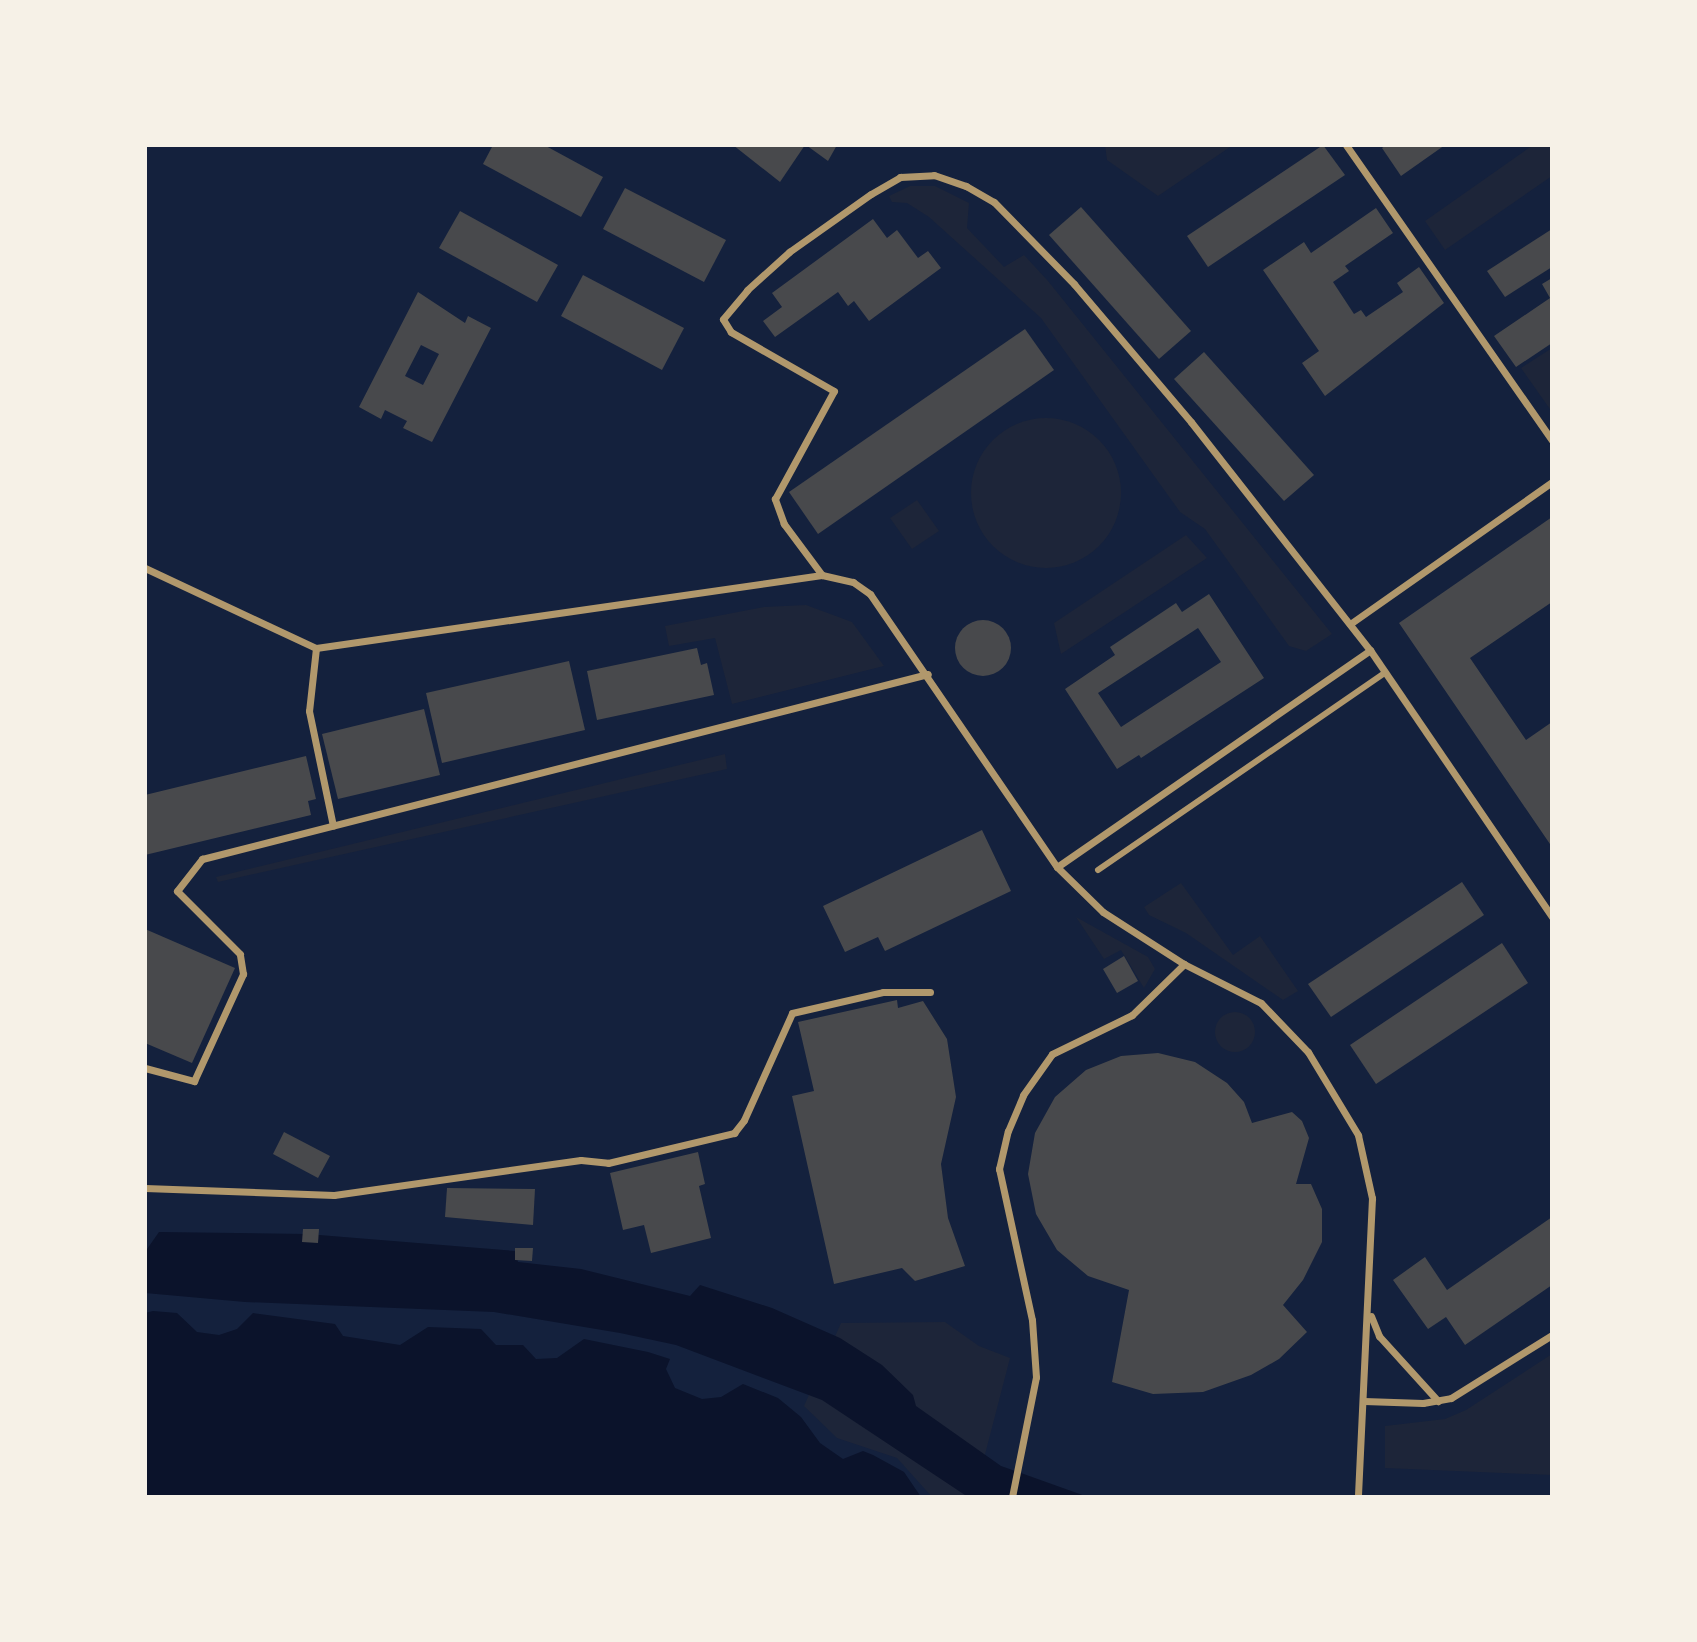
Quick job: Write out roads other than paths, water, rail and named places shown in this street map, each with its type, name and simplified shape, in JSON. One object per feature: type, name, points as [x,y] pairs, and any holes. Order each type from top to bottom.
[{"type":"street","points":[[1346,145],[1552,440]]},
{"type":"street","points":[[822,575],[784,524],[775,499],[834,391],[731,332],[723,319],[789,252],[872,194],[900,177],[934,175],[966,186],[994,202],[1074,284],[1191,422],[1370,650],[1552,917]]},
{"type":"street","points":[[1350,624],[1552,482]]},
{"type":"street","points":[[145,568],[316,648],[822,575],[853,582],[870,594],[928,674],[1057,867],[1103,912],[1184,964],[1261,1003],[1308,1052],[1358,1135],[1372,1198],[1369,1308],[1358,1497]]},
{"type":"street","points":[[316,648],[309,711],[333,825]]},
{"type":"street","points":[[1057,867],[1370,650]]},
{"type":"street","points":[[1098,870],[1386,672]]},
{"type":"street","points":[[145,1068],[194,1081],[243,974],[240,954],[177,891],[202,859],[928,674]]},
{"type":"street","points":[[1013,1497],[1036,1377],[1031,1320],[999,1169],[1008,1131],[1023,1096],[1052,1054],[1132,1015],[1184,964]]},
{"type":"street","points":[[145,1188],[334,1195],[581,1160],[608,1163],[734,1133],[744,1120],[792,1013],[883,992],[930,992]]},
{"type":"street","points":[[1369,1308],[1379,1336],[1439,1402]]},
{"type":"street","points":[[1364,1401],[1439,1402],[1463,1392],[1552,1335]]}]
